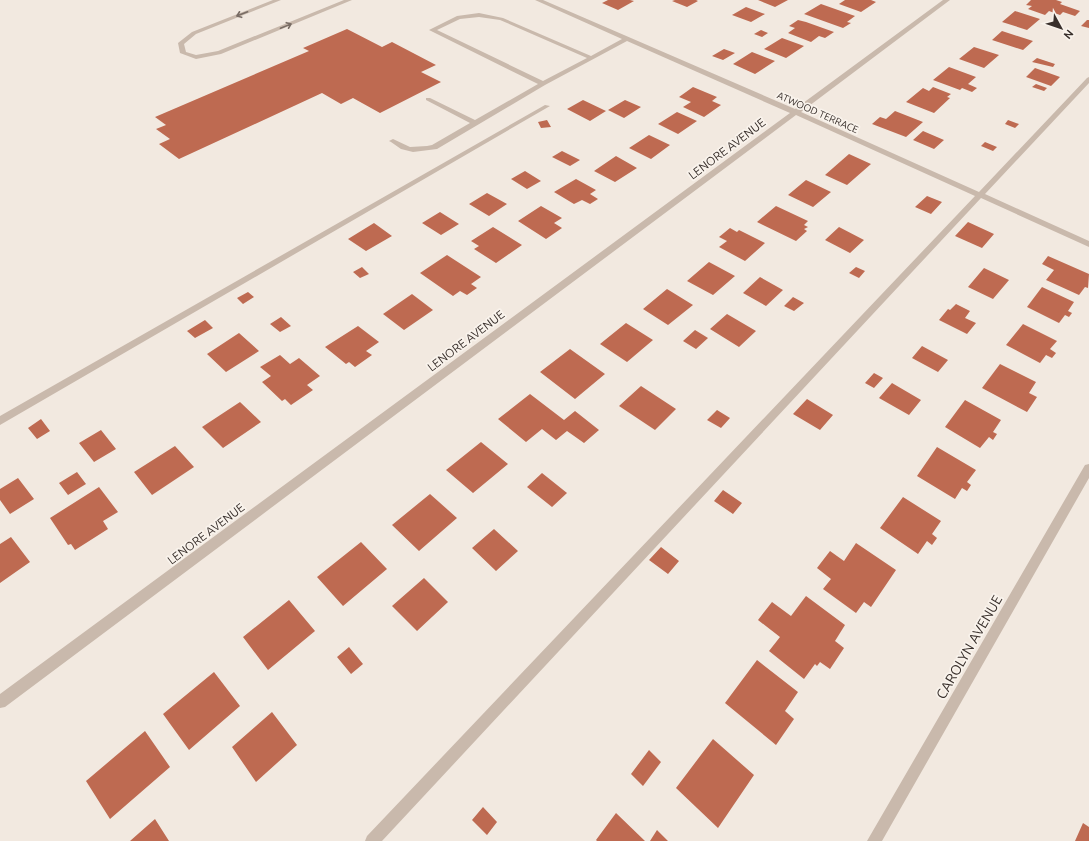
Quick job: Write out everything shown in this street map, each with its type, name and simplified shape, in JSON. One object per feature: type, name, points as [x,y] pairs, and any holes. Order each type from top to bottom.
[{"type":"street","points":[[278,0],[194,33],[182,43],[183,52],[196,57],[219,53],[349,0]]},
{"type":"street","name":"ATWOOD TERRACE","points":[[538,0],[795,112],[1089,244]]},
{"type":"street","name":"LENORE AVENUE","points":[[0,702],[947,0]]},
{"type":"street","points":[[543,84],[432,30],[458,17],[479,15],[486,16],[501,19],[592,58]]},
{"type":"street","points":[[393,141],[406,149],[416,151],[434,147],[543,84],[627,39]]},
{"type":"street","points":[[372,841],[1089,79]]},
{"type":"street","points":[[428,99],[475,123]]},
{"type":"street","points":[[0,420],[547,106]]},
{"type":"street","name":"CAROLYN AVENUE","points":[[874,841],[1089,468]]},
{"type":"building","points":[[608,0],[634,1],[618,10],[602,3]]},
{"type":"building","points":[[758,0],[788,0],[775,7]]},
{"type":"building","points":[[845,0],[871,0],[876,2],[861,12],[839,4]]},
{"type":"building","points":[[1031,0],[1056,0],[1062,2],[1060,4],[1080,11],[1075,16],[1063,12],[1060,15],[1049,11],[1045,15],[1028,9],[1032,6],[1026,5]]},
{"type":"building","points":[[672,1],[698,1],[687,7]]},
{"type":"building","points":[[821,4],[855,16],[847,22],[851,23],[843,28],[804,14]]},
{"type":"building","points":[[746,7],[765,14],[751,22],[732,15]]},
{"type":"building","points":[[1015,11],[1040,19],[1027,30],[1002,22]]},
{"type":"building","points":[[798,20],[834,32],[825,38],[819,36],[811,42],[788,33],[795,28],[789,26]]},
{"type":"building","points":[[1089,20],[1089,28],[1081,26]]},
{"type":"building","points":[[347,29],[382,47],[392,42],[436,65],[421,72],[441,82],[380,113],[353,98],[341,104],[322,93],[179,159],[159,144],[170,139],[156,129],[166,125],[155,117],[309,51],[303,48]]},
{"type":"building","points":[[761,30],[768,33],[762,37],[754,34]]},
{"type":"building","points":[[1002,31],[1033,41],[1023,50],[992,40]]},
{"type":"building","points":[[782,38],[804,46],[786,58],[764,49]]},
{"type":"building","points":[[974,47],[999,55],[984,68],[959,59]]},
{"type":"building","points":[[724,49],[735,53],[723,60],[712,56]]},
{"type":"building","points":[[752,52],[775,61],[755,74],[733,64]]},
{"type":"building","points":[[1037,58],[1055,64],[1053,67],[1032,62]]},
{"type":"building","points":[[949,67],[976,77],[968,84],[977,88],[972,92],[962,88],[960,90],[933,80]]},
{"type":"building","points":[[1035,68],[1060,77],[1051,86],[1026,77]]},
{"type":"building","points":[[1036,84],[1047,88],[1044,91],[1032,87]]},
{"type":"building","points":[[693,87],[717,97],[712,101],[721,105],[704,117],[683,107],[691,102],[679,97]]},
{"type":"building","points":[[933,87],[951,94],[947,97],[950,98],[934,113],[906,102],[923,88],[929,91]]},
{"type":"building","points":[[583,100],[606,111],[590,121],[567,109]]},
{"type":"building","points":[[625,100],[641,107],[624,118],[608,110]]},
{"type":"building","points":[[895,111],[923,122],[906,137],[872,124],[880,117],[886,119]]},
{"type":"building","points":[[677,112],[697,121],[678,134],[658,124]]},
{"type":"building","points":[[547,120],[551,127],[541,128],[538,122]]},
{"type":"building","points":[[1008,120],[1019,124],[1015,128],[1005,124]]},
{"type":"building","points":[[923,131],[944,140],[934,149],[913,140]]},
{"type":"building","points":[[649,135],[670,145],[651,159],[629,148]]},
{"type":"building","points":[[985,142],[997,147],[993,151],[981,146]]},
{"type":"building","points":[[562,151],[580,160],[570,166],[552,157]]},
{"type":"building","points":[[849,154],[871,164],[847,185],[825,175]]},
{"type":"building","points":[[616,156],[637,168],[615,182],[594,171]]},
{"type":"building","points":[[525,171],[541,181],[527,189],[511,179]]},
{"type":"building","points":[[576,179],[596,190],[590,194],[598,199],[590,204],[582,200],[574,204],[554,192]]},
{"type":"building","points":[[806,180],[831,192],[813,207],[788,195]]},
{"type":"building","points":[[487,193],[507,204],[489,216],[469,204]]},
{"type":"building","points":[[927,196],[942,202],[931,214],[915,207]]},
{"type":"building","points":[[541,206],[562,218],[554,223],[562,228],[546,239],[518,221]]},
{"type":"building","points":[[776,206],[808,221],[804,225],[808,227],[804,229],[807,231],[796,241],[757,222]]},
{"type":"building","points":[[440,212],[459,224],[441,235],[422,223]]},
{"type":"building","points":[[968,222],[994,234],[982,248],[955,236]]},
{"type":"building","points":[[374,223],[392,236],[366,251],[348,239]]},
{"type":"building","points":[[493,227],[522,245],[496,263],[474,249],[479,246],[471,241]]},
{"type":"building","points":[[839,227],[864,240],[850,253],[825,240]]},
{"type":"building","points":[[730,228],[737,232],[739,230],[765,243],[745,261],[719,247],[727,241],[719,237]]},
{"type":"building","points":[[447,255],[481,277],[471,284],[477,288],[467,295],[460,291],[453,296],[420,273]]},
{"type":"building","points":[[1048,256],[1089,274],[1088,288],[1085,287],[1079,295],[1046,280],[1054,270],[1042,264]]},
{"type":"building","points":[[709,262],[735,276],[713,295],[687,281]]},
{"type":"building","points":[[362,267],[369,274],[360,278],[353,272]]},
{"type":"building","points":[[856,267],[865,271],[859,278],[849,273]]},
{"type":"building","points":[[984,268],[1009,280],[993,299],[968,287]]},
{"type":"building","points":[[760,277],[783,290],[766,306],[743,293]]},
{"type":"building","points":[[1042,287],[1074,302],[1068,311],[1072,313],[1069,317],[1065,315],[1059,323],[1027,307]]},
{"type":"building","points":[[667,289],[693,305],[668,325],[643,309]]},
{"type":"building","points":[[248,292],[254,297],[243,304],[237,298]]},
{"type":"building","points":[[412,294],[433,310],[404,330],[383,314]]},
{"type":"building","points":[[793,297],[804,303],[794,311],[784,306]]},
{"type":"building","points":[[956,304],[970,311],[965,318],[976,323],[967,334],[939,320],[948,309],[950,310]]},
{"type":"building","points":[[727,314],[756,331],[739,347],[710,329]]},
{"type":"building","points":[[281,317],[291,326],[280,332],[270,324]]},
{"type":"building","points":[[205,320],[213,328],[195,338],[187,331]]},
{"type":"building","points":[[626,323],[653,340],[627,362],[600,344]]},
{"type":"building","points":[[1023,324],[1057,341],[1050,349],[1056,353],[1052,358],[1046,355],[1040,363],[1006,345]]},
{"type":"building","points":[[358,326],[379,342],[366,351],[372,355],[355,367],[349,362],[346,364],[325,347]]},
{"type":"building","points":[[695,330],[708,338],[696,349],[683,341]]},
{"type":"building","points":[[239,333],[259,351],[226,372],[207,354]]},
{"type":"building","points":[[922,346],[948,360],[938,372],[912,358]]},
{"type":"building","points":[[570,349],[605,374],[575,399],[540,372]]},
{"type":"building","points":[[280,355],[290,364],[299,358],[320,376],[307,385],[313,390],[291,405],[285,399],[282,401],[262,382],[271,376],[260,367]]},
{"type":"building","points":[[1000,364],[1036,382],[1029,393],[1037,397],[1027,412],[982,388]]},
{"type":"building","points":[[874,373],[883,378],[874,388],[865,383]]},
{"type":"building","points":[[892,383],[921,400],[909,415],[879,398]]},
{"type":"building","points":[[641,386],[676,409],[655,430],[619,406]]},
{"type":"building","points":[[530,394],[564,420],[575,411],[599,430],[584,443],[567,431],[556,440],[542,429],[526,442],[498,419]]},
{"type":"building","points":[[807,399],[833,415],[820,430],[793,414]]},
{"type":"building","points":[[965,400],[1001,420],[993,432],[997,434],[993,440],[989,437],[980,448],[945,427]]},
{"type":"building","points":[[240,402],[261,422],[223,448],[202,427]]},
{"type":"building","points":[[717,410],[730,418],[721,428],[707,420]]},
{"type":"building","points":[[41,419],[50,431],[37,439],[28,428]]},
{"type":"building","points":[[101,430],[116,449],[94,462],[79,443]]},
{"type":"building","points":[[481,442],[508,464],[473,493],[446,470]]},
{"type":"building","points":[[175,446],[194,467],[152,495],[134,472]]},
{"type":"building","points":[[937,447],[976,470],[967,482],[971,485],[967,491],[962,488],[955,499],[917,476]]},
{"type":"building","points":[[77,472],[86,484],[68,495],[59,483]]},
{"type":"building","points":[[542,473],[567,493],[552,507],[527,487]]},
{"type":"building","points":[[18,478],[34,499],[10,514],[0,500],[0,489]]},
{"type":"building","points":[[99,487],[118,512],[103,521],[108,529],[75,550],[71,544],[68,545],[50,518]]},
{"type":"building","points":[[723,490],[742,503],[733,514],[714,501]]},
{"type":"building","points":[[430,494],[457,518],[419,551],[392,525]]},
{"type":"building","points":[[903,497],[941,521],[932,534],[937,538],[932,545],[927,541],[918,554],[880,528]]},
{"type":"building","points":[[494,529],[518,551],[496,571],[472,548]]},
{"type":"building","points":[[11,537],[30,562],[0,583],[0,544]]},
{"type":"building","points":[[361,542],[387,569],[343,606],[317,577]]},
{"type":"building","points":[[856,543],[896,570],[871,607],[864,602],[856,613],[823,589],[831,579],[817,568],[830,551],[844,561]]},
{"type":"building","points":[[661,547],[679,561],[668,574],[649,560]]},
{"type":"building","points":[[424,578],[448,602],[417,631],[392,606]]},
{"type":"building","points":[[806,596],[845,625],[835,641],[844,648],[830,669],[820,662],[817,666],[815,664],[804,679],[769,651],[780,637],[758,620],[772,602],[791,616]]},
{"type":"building","points":[[289,600],[315,631],[268,670],[243,637]]},
{"type":"building","points":[[349,647],[363,664],[351,674],[337,657]]},
{"type":"building","points":[[757,660],[798,692],[785,711],[794,719],[776,745],[725,703]]},
{"type":"building","points":[[214,672],[240,706],[189,750],[163,714]]},
{"type":"building","points":[[272,712],[297,745],[256,782],[232,747]]},
{"type":"building","points":[[145,731],[170,767],[110,819],[86,781]]},
{"type":"building","points":[[713,739],[754,775],[718,828],[676,788]]},
{"type":"building","points":[[649,750],[661,762],[643,786],[631,774]]},
{"type":"building","points":[[483,807],[497,822],[487,835],[472,820]]},
{"type":"building","points":[[616,813],[645,841],[597,841],[596,840]]},
{"type":"building","points":[[155,819],[169,841],[130,841]]},
{"type":"building","points":[[1083,823],[1089,827],[1089,841],[1075,841]]},
{"type":"building","points":[[657,830],[668,841],[650,841]]}]
